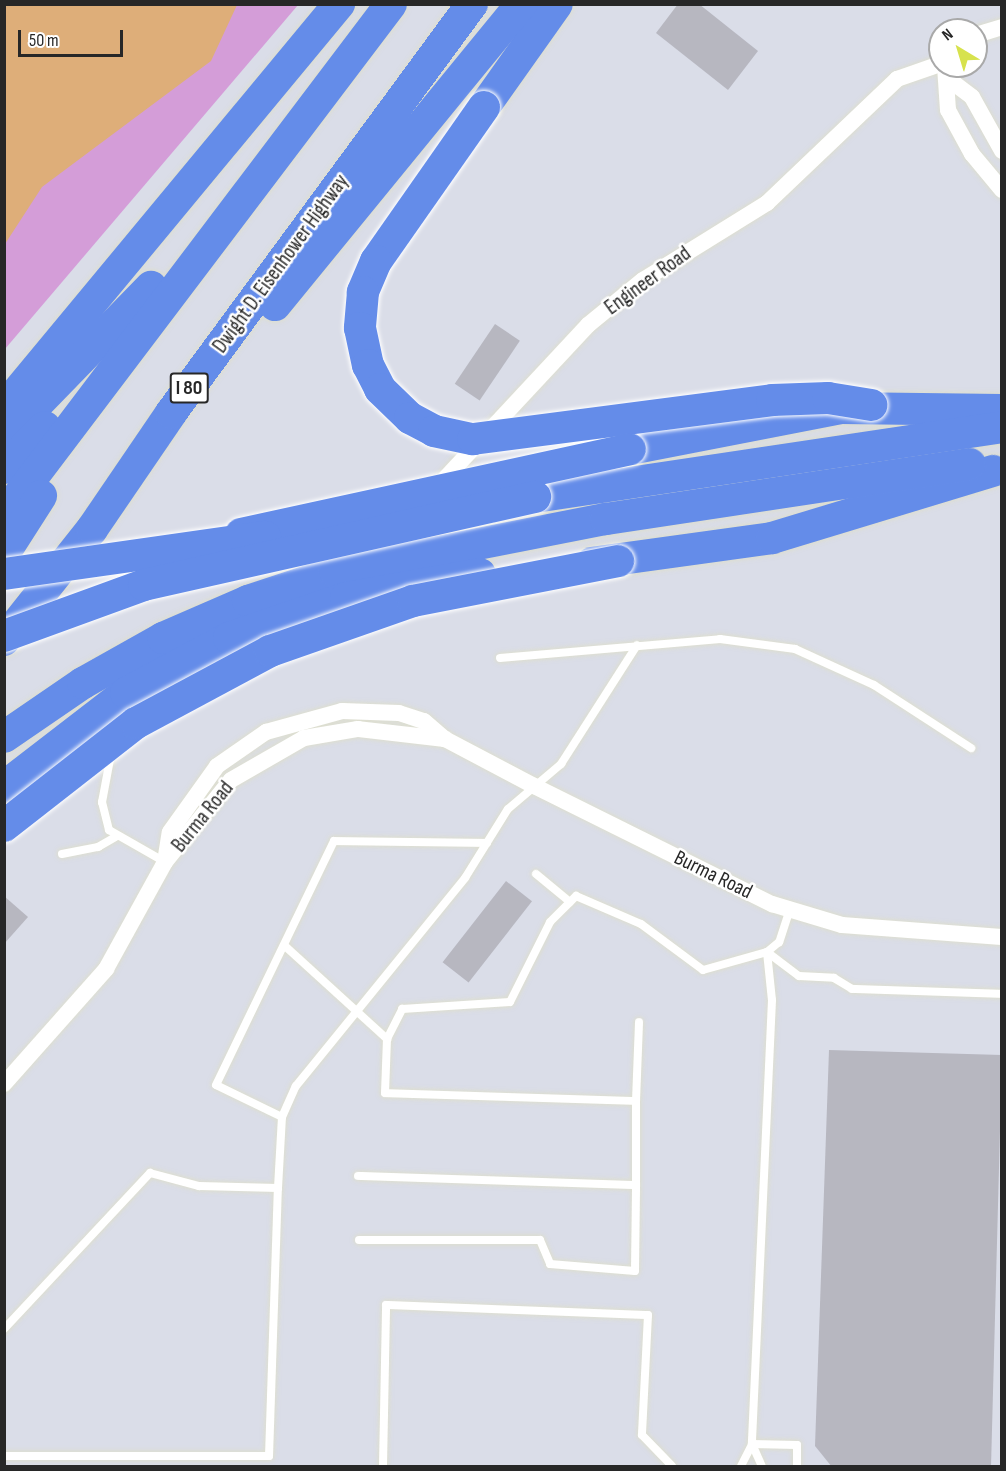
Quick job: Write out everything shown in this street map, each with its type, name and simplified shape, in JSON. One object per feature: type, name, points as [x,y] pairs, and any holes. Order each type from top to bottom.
[{"type":"highway","points":[[4,408],[339,4]]},
{"type":"highway","points":[[4,515],[144,326],[280,152],[391,4]]},
{"type":"highway","name":"Dwight D. Eisenhower Highway","points":[[4,640],[92,529],[171,413],[472,4]]},
{"type":"highway","points":[[92,529],[186,422],[520,4]]},
{"type":"highway","points":[[557,4],[376,261],[363,292],[360,328],[368,365],[380,389],[410,418],[448,435],[480,439],[764,401],[828,398],[871,405],[1002,410]]},
{"type":"highway","points":[[4,438],[280,152]]},
{"type":"highway","points":[[4,468],[144,326]]},
{"type":"highway","points":[[4,492],[144,326]]},
{"type":"highway","points":[[4,554],[144,326]]},
{"type":"highway","points":[[169,548],[730,426],[871,405]]},
{"type":"highway","points":[[4,574],[1002,427]]},
{"type":"highway","points":[[4,787],[126,693],[203,651],[287,616],[404,585],[618,561],[772,538],[852,517],[997,465]]},
{"type":"highway","points":[[4,737],[83,683],[163,638],[248,601],[335,572],[616,517],[997,465]]},
{"type":"highway","points":[[4,636],[144,585],[536,497]]},
{"type":"highway","points":[[4,826],[136,723],[270,651],[413,601],[618,561]]},
{"type":"street","name":"Engineer Road","points":[[388,541],[588,325],[643,280],[767,203],[897,78],[928,72]]},
{"type":"street","points":[[945,78],[952,119],[1002,190]]},
{"type":"street","points":[[953,78],[972,98],[1002,151]]},
{"type":"street","name":"Burma Road","points":[[4,1084],[106,969],[165,862],[231,780],[304,738],[358,729],[446,740],[534,786],[790,909],[842,925],[1002,937]]},
{"type":"lane","points":[[500,658],[720,639],[795,649],[874,685],[971,748]]},
{"type":"lane","points":[[4,1456],[269,1456],[282,1117],[296,1086],[487,843],[508,809],[561,765],[638,645]]},
{"type":"lane","points":[[120,717],[102,802],[115,837],[165,862]]},
{"type":"lane","points":[[62,854],[98,847],[115,837]]},
{"type":"lane","points":[[282,1117],[216,1085],[286,947],[333,842],[487,843]]},
{"type":"lane","points":[[536,874],[570,902]]},
{"type":"lane","points":[[636,1101],[385,1092],[387,1039],[402,1009],[510,1002],[550,922],[576,896],[641,924],[703,970],[767,952],[779,942],[790,909]]},
{"type":"lane","points":[[286,947],[387,1039]]},
{"type":"lane","points":[[767,952],[799,976],[834,978],[852,989],[1002,994]]},
{"type":"lane","points":[[741,1467],[752,1444],[772,1000],[767,952]]},
{"type":"lane","points":[[359,1240],[540,1240],[550,1264],[635,1271],[639,1022]]},
{"type":"lane","points":[[4,1329],[150,1173],[199,1186],[278,1188]]},
{"type":"lane","points":[[358,1176],[636,1185]]},
{"type":"lane","points":[[383,1467],[386,1305],[648,1315],[642,1435],[672,1467]]},
{"type":"lane","points":[[752,1444],[762,1467]]},
{"type":"lane","points":[[752,1444],[797,1445],[797,1467]]},
{"type":"shaded area","points":[[5,4],[237,5],[211,61],[42,187],[5,244]]},
{"type":"shaded area","points":[[5,5],[298,5],[5,349]]},
{"type":"building","points":[[678,4],[699,4],[758,51],[728,90],[656,33]]},
{"type":"building","points":[[495,324],[520,341],[480,400],[455,384]]},
{"type":"building","points":[[506,881],[532,901],[469,982],[443,962]]},
{"type":"building","points":[[4,896],[28,917],[4,944]]},
{"type":"building","points":[[829,1050],[1002,1055],[991,1467],[832,1467],[815,1446]]}]
